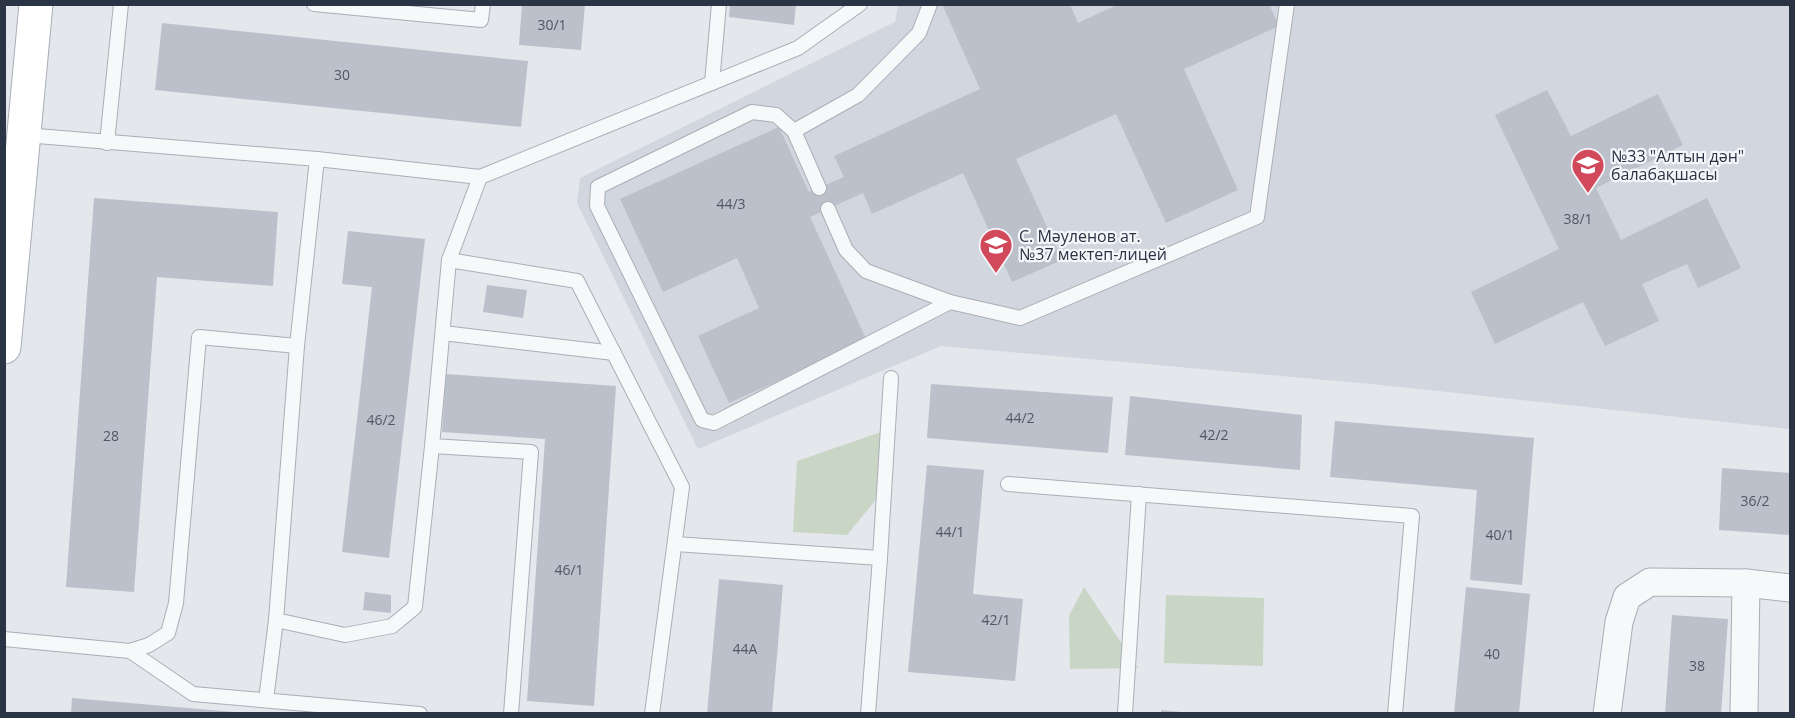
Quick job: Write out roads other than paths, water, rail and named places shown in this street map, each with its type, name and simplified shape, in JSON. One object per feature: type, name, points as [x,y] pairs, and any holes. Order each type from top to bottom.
[{"type":"main road","points":[[4,347],[36,4]]},
{"type":"street","points":[[1607,714],[1619,622],[1628,597],[1650,582],[1746,583],[1791,588]]},
{"type":"street","points":[[1744,714],[1746,583]]},
{"type":"lane","points":[[107,143],[121,4]]},
{"type":"lane","points":[[314,4],[481,20],[483,4]]},
{"type":"lane","points":[[712,83],[719,4]]},
{"type":"lane","points":[[25,135],[317,159],[480,177],[798,48],[860,4]]},
{"type":"lane","points":[[794,131],[858,95],[919,33],[930,4]]},
{"type":"lane","points":[[828,209],[846,250],[866,271],[950,302],[1020,318],[1257,217],[1287,4]]},
{"type":"lane","points":[[819,188],[794,131],[776,115],[752,112],[598,187],[597,206],[702,420],[714,423],[950,302]]},
{"type":"lane","points":[[266,700],[276,621],[297,346],[317,159]]},
{"type":"lane","points":[[276,621],[345,635],[392,626],[415,607],[449,260],[480,177]]},
{"type":"lane","points":[[449,260],[577,281],[682,487],[652,714]]},
{"type":"lane","points":[[442,333],[614,353]]},
{"type":"lane","points":[[4,639],[129,651],[148,645],[168,633],[176,603],[199,337],[297,346]]},
{"type":"lane","points":[[868,714],[891,378]]},
{"type":"lane","points":[[432,446],[531,452],[511,714]]},
{"type":"lane","points":[[1008,484],[1412,516],[1395,714]]},
{"type":"lane","points":[[1125,714],[1139,494]]},
{"type":"lane","points":[[675,544],[880,558]]},
{"type":"lane","points":[[129,651],[193,694],[420,714]]},
{"type":"place","name":"№33 \"Алтын дән\" балабақшасы","points":[[1588,194]]},
{"type":"place","name":"С. Мәуленов ат. №37 мектеп-лицей","points":[[996,274]]}]
